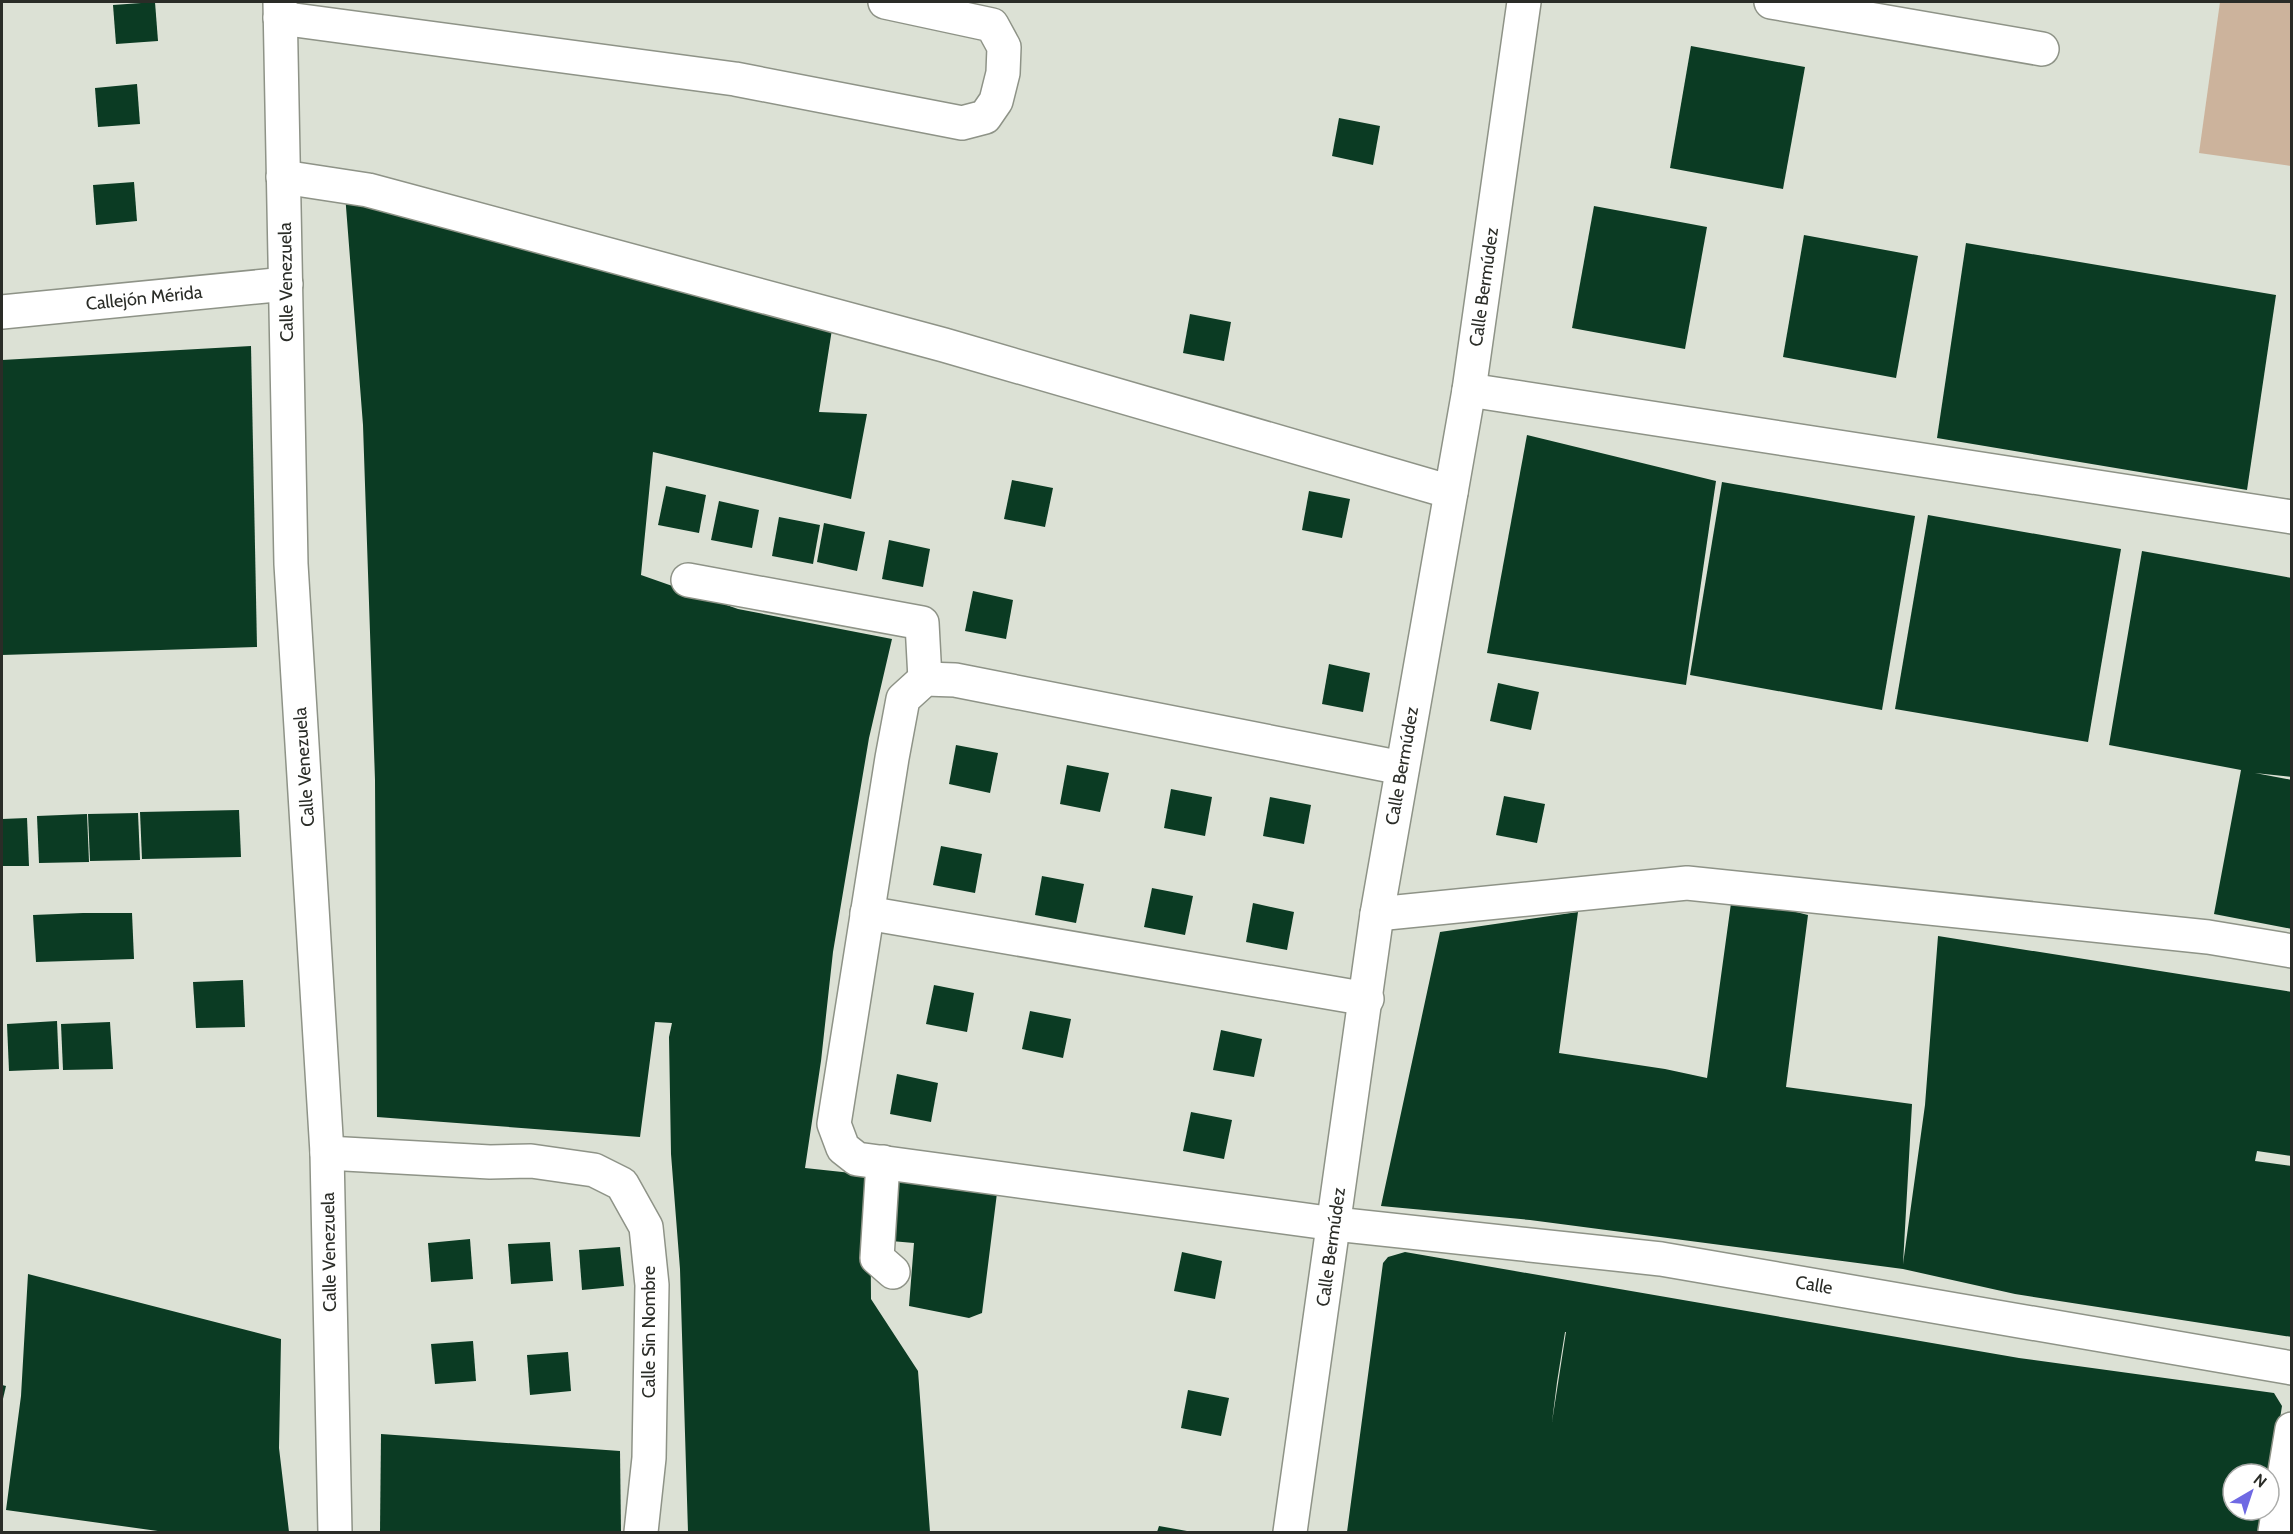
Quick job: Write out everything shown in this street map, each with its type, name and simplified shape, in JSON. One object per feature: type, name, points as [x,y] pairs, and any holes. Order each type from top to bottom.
[{"type":"street","points":[[280,10],[735,80],[962,123],[985,117],[996,101],[1003,73],[1004,47],[992,25],[885,2]]},
{"type":"street","name":"Calle Bermúdez","points":[[1290,1533],[1367,999],[1377,914],[1469,390],[1524,2]]},
{"type":"street","points":[[1771,2],[2042,49]]},
{"type":"street","name":"Calle Venezuela","points":[[280,10],[291,564],[327,1153],[334,1533]]},
{"type":"street","points":[[283,177],[368,190],[910,335],[1451,492]]},
{"type":"street","name":"Callejón Mérida","points":[[2,312],[286,284]]},
{"type":"street","points":[[1469,390],[2292,517]]},
{"type":"street","points":[[688,580],[922,623],[925,679],[956,680],[1402,768]]},
{"type":"street","name":"Calle","points":[[925,679],[903,699],[834,1124],[843,1148],[857,1159],[1335,1224],[1661,1259],[2292,1368]]},
{"type":"street","points":[[1377,914],[1687,883],[2208,937],[2292,951]]},
{"type":"street","points":[[867,913],[1367,999]]},
{"type":"street","name":"Calle Sin Nombre","points":[[327,1153],[490,1162],[531,1161],[594,1170],[622,1184],[646,1227],[652,1285],[649,1458],[641,1533]]},
{"type":"street","points":[[883,1162],[877,1258],[893,1272]]},
{"type":"street","points":[[2275,1533],[2292,1429]]},
{"type":"shaded area","points":[[2220,2],[2291,2],[2291,166],[2199,153]]},
{"type":"building","points":[[155,2],[158,41],[116,44],[113,5]]},
{"type":"building","points":[[1691,46],[1805,67],[1783,189],[1670,168]]},
{"type":"building","points":[[137,84],[140,124],[98,127],[95,88]]},
{"type":"building","points":[[1339,118],[1380,126],[1373,165],[1332,156]]},
{"type":"building","points":[[134,182],[137,221],[96,225],[93,185]]},
{"type":"building","points":[[345,194],[833,323],[819,412],[867,414],[851,499],[653,452],[641,575],[738,609],[892,639],[869,738],[833,952],[821,1061],[805,1168],[870,1175],[871,1299],[918,1371],[930,1532],[688,1532],[680,1269],[671,1154],[669,1037],[672,1023],[655,1022],[640,1137],[377,1117],[375,780],[363,425]]},
{"type":"building","points":[[1594,206],[1707,227],[1685,349],[1572,328]]},
{"type":"building","points":[[1804,235],[1918,256],[1896,378],[1783,357]]},
{"type":"building","points":[[1966,243],[2276,295],[2247,490],[1937,438]]},
{"type":"building","points":[[1190,314],[1231,322],[1224,361],[1183,353]]},
{"type":"building","points":[[251,346],[257,647],[2,655],[2,360]]},
{"type":"building","points":[[1527,435],[1716,481],[1686,685],[1487,653]]},
{"type":"building","points":[[1012,480],[1053,488],[1045,527],[1004,519]]},
{"type":"building","points":[[1722,482],[1915,516],[1882,710],[1690,675]]},
{"type":"building","points":[[666,486],[706,495],[699,533],[658,525]]},
{"type":"building","points":[[1309,491],[1350,499],[1342,538],[1302,530]]},
{"type":"building","points":[[719,501],[759,510],[752,548],[711,540]]},
{"type":"building","points":[[1928,515],[2121,549],[2088,742],[1895,709]]},
{"type":"building","points":[[779,517],[820,525],[813,564],[772,556]]},
{"type":"building","points":[[824,523],[865,532],[857,571],[817,562]]},
{"type":"building","points":[[889,540],[930,549],[923,587],[882,579]]},
{"type":"building","points":[[2142,551],[2292,578],[2292,777],[2255,773],[2292,780],[2292,929],[2214,914],[2241,770],[2109,745]]},
{"type":"building","points":[[973,591],[1013,600],[1006,639],[965,631]]},
{"type":"building","points":[[1329,664],[1370,673],[1363,712],[1322,704]]},
{"type":"building","points":[[1498,683],[1539,692],[1531,730],[1490,721]]},
{"type":"building","points":[[956,745],[998,753],[990,793],[949,784]]},
{"type":"building","points":[[1067,765],[1109,773],[1100,812],[1060,804]]},
{"type":"building","points":[[1171,789],[1212,797],[1205,836],[1164,828]]},
{"type":"building","points":[[1504,796],[1545,804],[1537,843],[1496,835]]},
{"type":"building","points":[[1270,797],[1311,805],[1304,844],[1263,836]]},
{"type":"building","points":[[239,810],[241,857],[142,859],[140,812]]},
{"type":"building","points":[[138,813],[140,860],[90,861],[88,814]]},
{"type":"building","points":[[87,814],[89,862],[39,863],[37,816]]},
{"type":"building","points":[[27,818],[29,866],[2,866],[2,819]]},
{"type":"building","points":[[941,846],[982,854],[975,893],[933,885]]},
{"type":"building","points":[[1042,876],[1084,884],[1076,923],[1035,915]]},
{"type":"building","points":[[1152,888],[1193,896],[1185,935],[1144,927]]},
{"type":"building","points":[[1732,896],[1808,915],[1786,1087],[1912,1104],[1903,1264],[1925,1105],[1938,936],[2292,992],[2292,1156],[2257,1151],[2255,1161],[2292,1166],[2292,1337],[2015,1294],[1903,1269],[1530,1220],[1381,1206],[1440,932],[1578,912],[1559,1053],[1665,1069],[1707,1078]]},
{"type":"building","points":[[1253,903],[1294,912],[1287,950],[1246,942]]},
{"type":"building","points":[[132,913],[134,959],[36,962],[33,915]]},
{"type":"building","points":[[243,980],[245,1027],[196,1028],[193,982]]},
{"type":"building","points":[[934,985],[974,993],[967,1032],[926,1024]]},
{"type":"building","points":[[1030,1011],[1071,1019],[1063,1058],[1022,1049]]},
{"type":"building","points":[[57,1021],[59,1069],[9,1071],[7,1024]]},
{"type":"building","points":[[110,1022],[113,1069],[63,1070],[61,1024]]},
{"type":"building","points":[[1221,1030],[1262,1039],[1254,1077],[1213,1070]]},
{"type":"building","points":[[897,1074],[938,1083],[931,1122],[890,1114]]},
{"type":"building","points":[[1191,1112],[1232,1120],[1224,1159],[1183,1151]]},
{"type":"building","points":[[899,1179],[998,1185],[982,1313],[969,1318],[909,1306],[914,1243],[891,1241]]},
{"type":"building","points":[[470,1239],[473,1279],[431,1282],[428,1243]]},
{"type":"building","points":[[550,1242],[553,1281],[511,1284],[508,1244]]},
{"type":"building","points":[[620,1247],[624,1286],[582,1290],[579,1250]]},
{"type":"building","points":[[1182,1252],[1222,1261],[1215,1299],[1174,1291]]},
{"type":"building","points":[[1405,1252],[2019,1358],[2274,1393],[2282,1406],[2273,1462],[2221,1462],[2221,1522],[2263,1522],[2261,1532],[1347,1532],[1383,1263],[1388,1257]],"holes":[[[1566,1332],[1552,1422],[1557,1382]]]},
{"type":"building","points":[[28,1274],[281,1339],[279,1448],[289,1532],[165,1532],[6,1510],[21,1396]]},
{"type":"building","points":[[473,1341],[476,1381],[435,1384],[431,1344]]},
{"type":"building","points":[[568,1352],[571,1391],[530,1395],[527,1355]]},
{"type":"building","points":[[2,1385],[6,1386],[2,1403]]},
{"type":"building","points":[[1188,1390],[1229,1398],[1221,1436],[1181,1428]]},
{"type":"building","points":[[381,1434],[620,1451],[621,1532],[380,1532]]},
{"type":"building","points":[[1159,1526],[1187,1531],[1187,1532],[1157,1532]]}]
